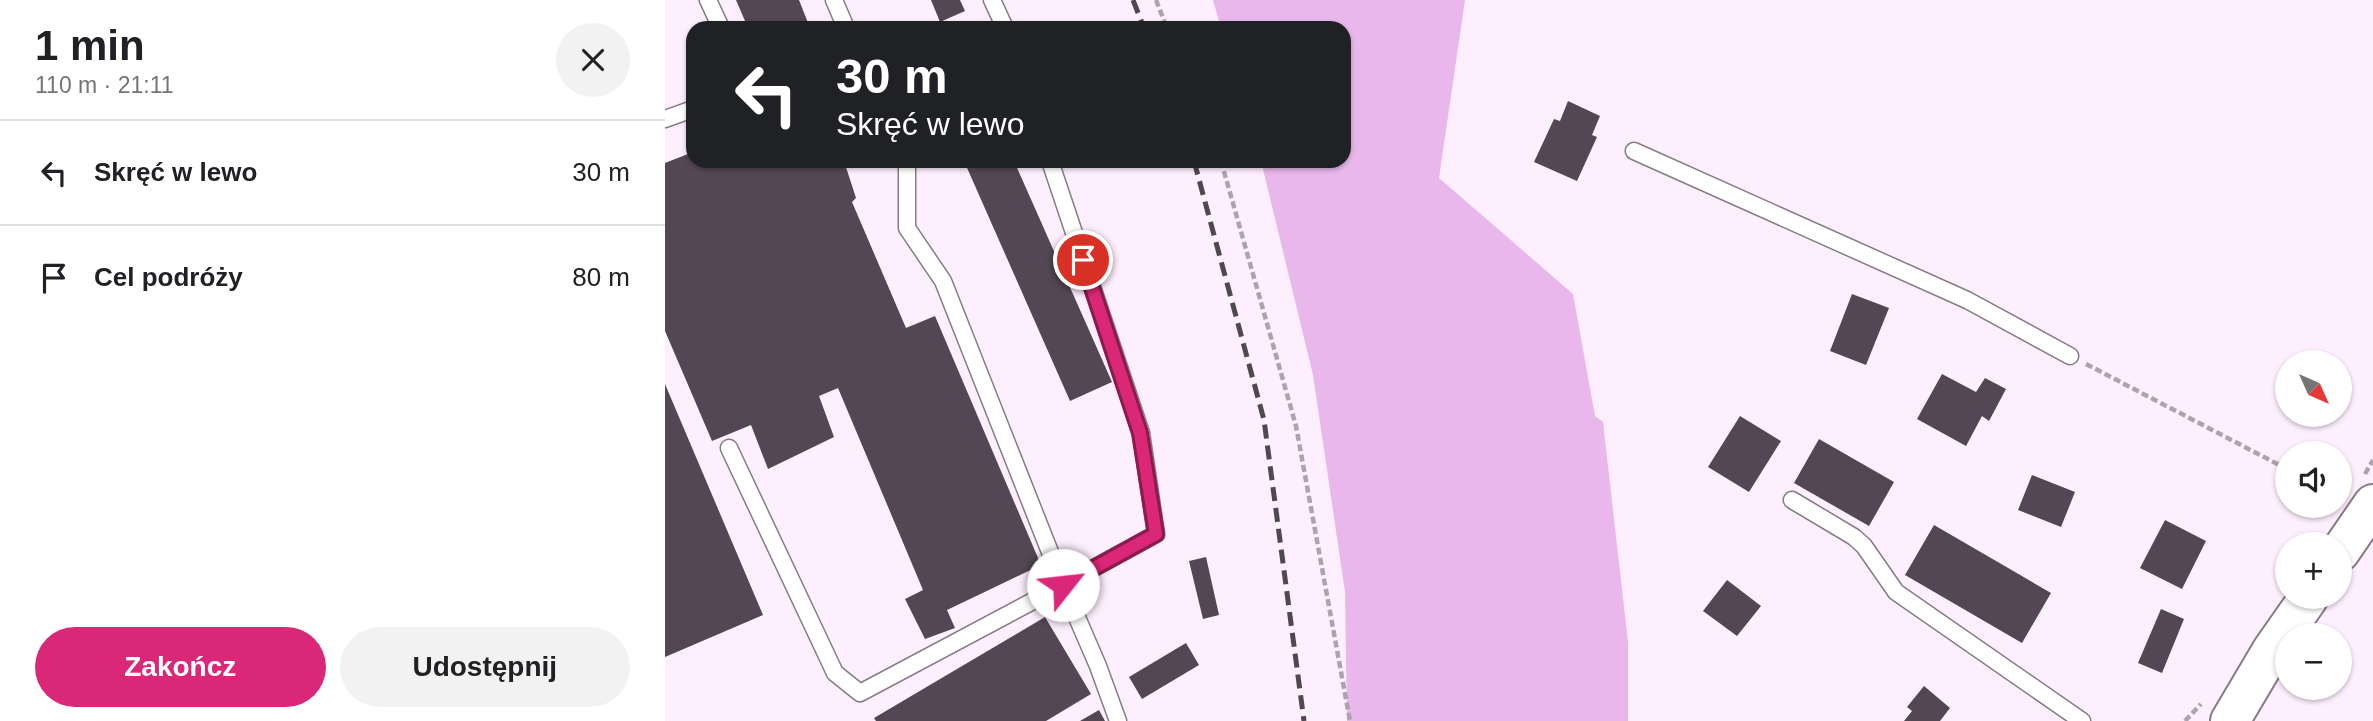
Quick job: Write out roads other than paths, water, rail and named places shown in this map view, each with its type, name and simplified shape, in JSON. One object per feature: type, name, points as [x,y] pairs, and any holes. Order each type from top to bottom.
[{"type":"street","points":[[2352,535],[2373,504]]},
{"type":"street","points":[[2229,721],[2301,609]]},
{"type":"lane","points":[[708,0],[718,21]]},
{"type":"lane","points":[[834,0],[843,21]]},
{"type":"lane","points":[[992,0],[1002,21]]},
{"type":"lane","points":[[665,119],[686,112]]},
{"type":"lane","points":[[1635,151],[1967,300],[2070,356]]},
{"type":"lane","points":[[907,168],[907,228],[943,281],[1118,721]]},
{"type":"lane","points":[[729,449],[835,673],[860,693],[1156,534],[1140,433],[1052,168]]},
{"type":"lane","points":[[1792,500],[1854,537],[1864,546],[1896,592],[2083,721]]},
{"type":"railway","points":[[1133,0],[1141,21]]},
{"type":"railway","points":[[1196,168],[1264,420],[1304,721]]}]
